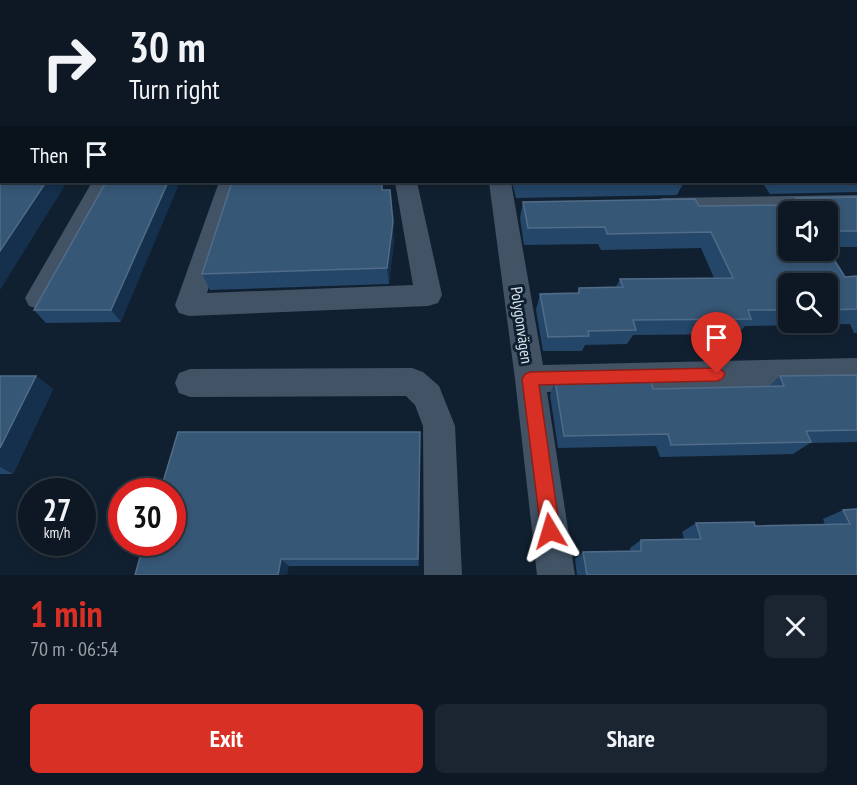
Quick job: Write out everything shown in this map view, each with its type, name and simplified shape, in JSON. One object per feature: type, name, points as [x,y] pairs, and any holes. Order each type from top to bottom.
[{"type":"street","points":[[39,298],[103,183]]},
{"type":"street","points":[[230,183],[189,305],[428,295],[406,183]]},
{"type":"street","name":"Polygonvägen","points":[[512,199],[530,379],[556,575]]},
{"type":"street","points":[[646,206],[857,203]]},
{"type":"street","points":[[530,379],[857,371]]},
{"type":"street","points":[[190,383],[412,382],[428,396],[439,426],[443,575]]},
{"type":"building","points":[[0,183],[45,183],[0,251]]},
{"type":"building","points":[[105,183],[168,183],[111,310],[34,310]]},
{"type":"building","points":[[232,183],[382,183],[382,190],[390,190],[393,222],[387,268],[202,274]]},
{"type":"building","points":[[857,197],[857,231],[838,231],[838,201],[797,201],[796,198]]},
{"type":"building","points":[[695,199],[699,206],[778,205],[778,261],[835,261],[845,277],[857,276],[857,309],[838,310],[838,273],[778,273],[778,310],[748,310],[751,319],[633,320],[636,330],[588,331],[589,336],[548,337],[540,294],[579,293],[579,288],[623,287],[620,279],[733,278],[711,232],[607,234],[605,227],[528,228],[523,202]]},
{"type":"building","points":[[857,375],[857,430],[806,431],[811,442],[671,445],[668,434],[564,436],[555,381],[650,379],[653,389],[784,386],[780,376]]},
{"type":"building","points":[[0,376],[36,376],[0,448]]},
{"type":"building","points":[[178,432],[420,432],[418,559],[281,559],[278,575],[135,575],[140,556],[186,556],[186,478],[164,478]]},
{"type":"building","points":[[857,509],[857,575],[587,575],[583,552],[641,551],[641,540],[701,539],[696,523],[754,522],[755,526],[850,524],[843,510]]},
{"type":"route","points":[[550,531],[530,379],[717,374]]}]
